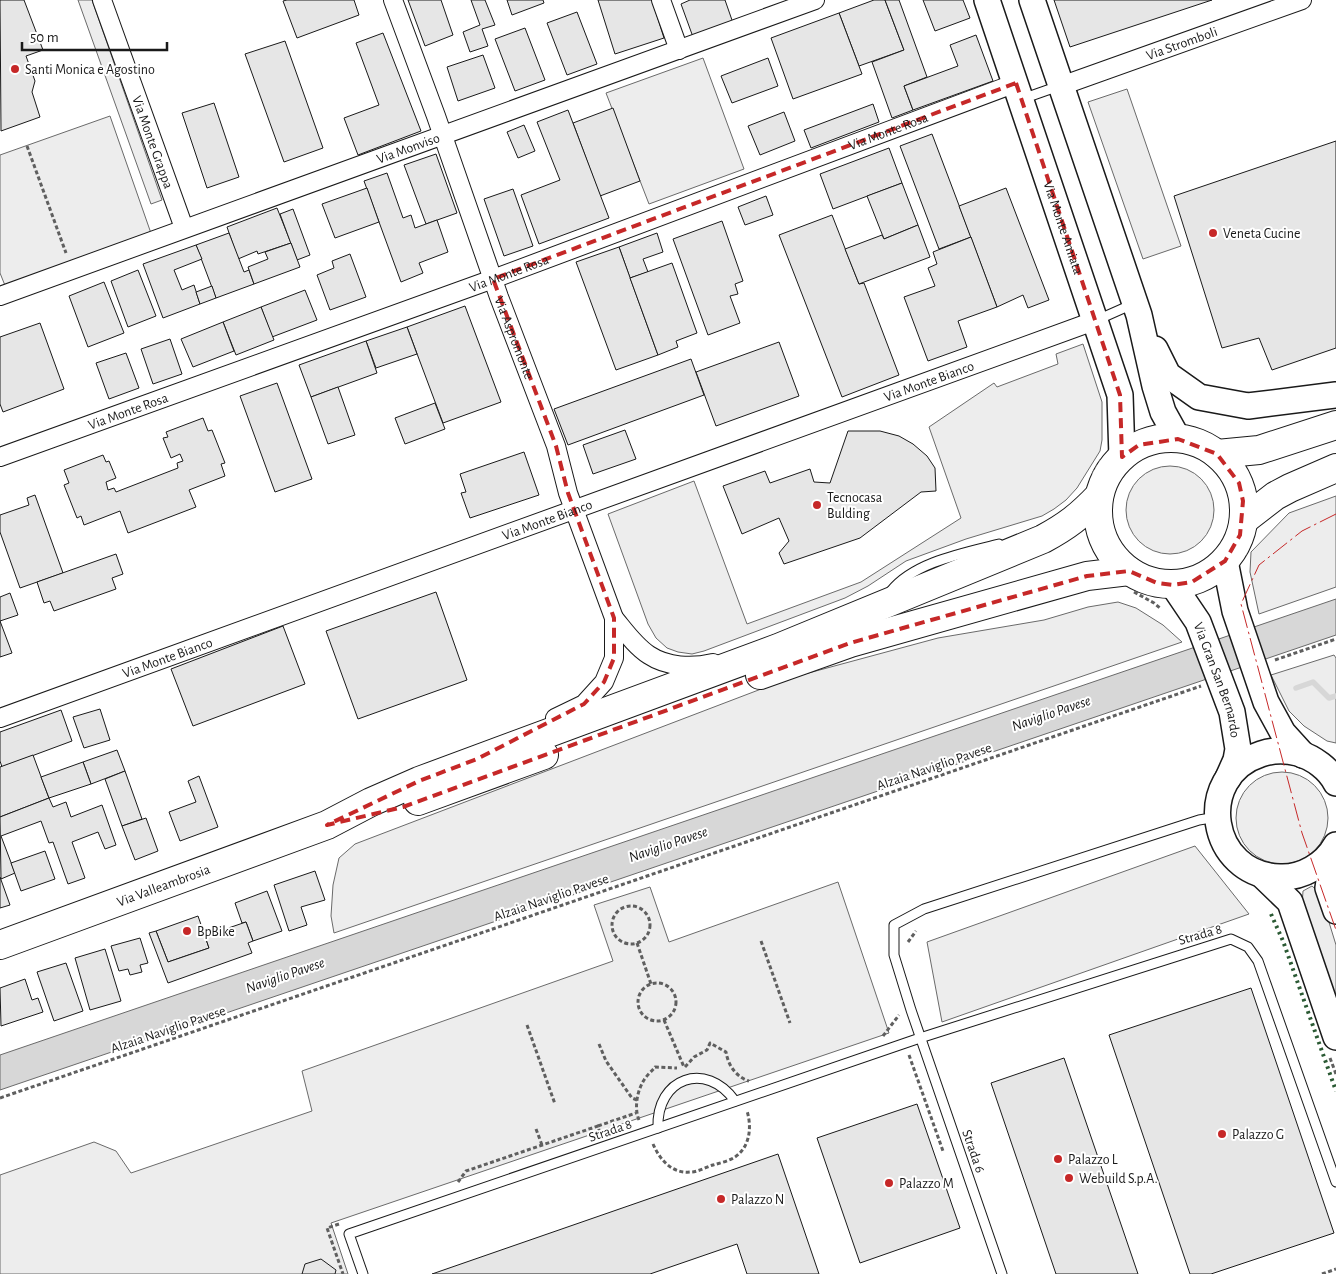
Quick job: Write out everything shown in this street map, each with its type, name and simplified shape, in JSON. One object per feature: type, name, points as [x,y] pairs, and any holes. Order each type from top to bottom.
[{"type":"main road","name":"Via Monte Amiata","points":[[988,0],[1120,396],[1112,457]]},
{"type":"main road","points":[[1032,0],[1137,309],[1163,412],[1178,438]]},
{"type":"main road","points":[[1137,309],[1168,375],[1199,397],[1248,406],[1336,395]]},
{"type":"main road","points":[[1216,454],[1259,450],[1336,425]]},
{"type":"main road","points":[[327,825],[419,780],[769,652],[1043,538],[1066,526],[1081,515],[1094,487],[1107,475],[1112,457],[1158,439],[1178,438],[1198,444],[1216,454],[1229,467],[1239,484],[1249,528]]},
{"type":"main road","points":[[1303,755],[1283,733],[1266,702],[1253,666],[1235,611],[1234,561],[1237,542],[1275,496],[1336,468]]},
{"type":"main road","points":[[1094,487],[1103,538],[1129,581]]},
{"type":"main road","points":[[327,825],[373,816],[403,806],[850,643],[1087,576],[1129,581],[1142,578],[1157,583],[1172,584],[1192,582],[1234,561]]},
{"type":"main road","name":"Via Gran San Bernardo","points":[[1172,584],[1198,622],[1232,712],[1238,749],[1236,760],[1219,798],[1217,817]]},
{"type":"main road","points":[[1226,780],[1239,766],[1256,756],[1274,751],[1294,752],[1303,755],[1312,759],[1334,776]]},
{"type":"main road","points":[[1217,817],[1221,836],[1230,853],[1245,867],[1262,875],[1282,878],[1302,874],[1320,864],[1335,847]]},
{"type":"main road","name":"Via Valleambrosia","points":[[0,945],[327,825]]},
{"type":"main road","points":[[1335,847],[1328,888],[1336,911]]},
{"type":"main road","points":[[1262,875],[1290,902],[1336,1037]]},
{"type":"street","name":"Via Monte Grappa","points":[[102,0],[184,228]]},
{"type":"street","name":"Via Aspromonte","points":[[393,0],[493,279],[556,446],[568,493],[614,618]]},
{"type":"street","points":[[661,0],[679,50]]},
{"type":"street","name":"Via Monviso","points":[[0,296],[815,0]]},
{"type":"street","name":"Via Stromboli","points":[[1061,86],[1302,0]]},
{"type":"street","name":"Via Monte Rosa","points":[[0,457],[1019,91]]},
{"type":"street","name":"Via Monte Bianco","points":[[0,718],[1094,321]]},
{"type":"street","points":[[614,618],[649,655],[663,662],[693,666],[716,662],[783,636],[818,631]]},
{"type":"street","points":[[477,759],[584,704],[604,682],[614,658],[614,618]]},
{"type":"lane","points":[[1019,91],[1061,86]]},
{"type":"lane","points":[[1094,321],[1137,309]]},
{"type":"lane","points":[[1014,540],[1066,526]]},
{"type":"lane","points":[[881,605],[893,589],[913,573],[953,556],[1005,543]]},
{"type":"lane","points":[[920,1038],[894,955],[894,924],[924,909],[1198,820],[1217,817]]},
{"type":"lane","name":"Strada 8","points":[[363,1274],[349,1234],[920,1038],[1231,939],[1248,947],[1258,961],[1336,1182]]},
{"type":"lane","name":"Strada 6","points":[[920,1038],[1002,1274]]},
{"type":"lane","points":[[658,1128],[657,1115],[661,1102],[668,1091],[677,1084],[688,1080],[699,1078],[711,1080],[721,1085],[735,1101]]},
{"type":"path","points":[[27,146],[72,269]]},
{"type":"path","points":[[1094,487],[1112,457]]},
{"type":"path","points":[[1234,561],[1249,543],[1249,528]]},
{"type":"path","points":[[1129,581],[1167,614]]},
{"type":"path","points":[[1253,666],[1336,638]]},
{"type":"path","name":"Alzaia Naviglio Pavese","points":[[0,1098],[1219,678]]},
{"type":"path","points":[[625,907],[637,907],[649,919],[650,925],[646,936],[637,943],[624,943],[614,934],[612,921],[619,910],[625,907]]},
{"type":"path","points":[[907,949],[908,942],[914,932],[921,928]]},
{"type":"path","points":[[761,941],[790,1023]]},
{"type":"path","points":[[637,943],[651,984]]},
{"type":"path","points":[[651,984],[663,984],[676,996],[673,1013],[664,1020],[651,1020],[641,1011],[638,1005],[641,992],[651,984]]},
{"type":"path","points":[[664,1020],[688,1080]]},
{"type":"path","points":[[528,1025],[555,1104]]},
{"type":"path","points":[[599,1044],[606,1061],[632,1098],[637,1100]]},
{"type":"path","points":[[653,1144],[658,1155],[667,1165],[679,1171],[692,1172],[715,1165],[734,1158],[742,1152],[748,1141],[750,1128],[746,1112]]},
{"type":"path","points":[[598,1126],[636,1113]]},
{"type":"path","points":[[536,1129],[542,1145]]},
{"type":"path","points":[[712,1158],[715,1165]]},
{"type":"path","points":[[1322,1274],[1336,1269]]},
{"type":"highlighted area","points":[[1016,83],[1120,395],[1122,457],[1139,445],[1178,439],[1217,454],[1239,483],[1243,501],[1240,535],[1225,561],[1192,582],[1173,585],[1157,583],[1129,571],[1087,576],[850,643],[403,807],[327,825],[419,781],[477,759],[584,704],[604,682],[614,658],[614,618],[568,493],[556,446],[493,279]]},
{"type":"shaded area","points":[[78,0],[92,0],[162,200],[151,204]]},
{"type":"shaded area","points":[[703,58],[744,169],[649,204],[606,93]]},
{"type":"shaded area","points":[[1127,89],[1181,246],[1143,259],[1088,102]]},
{"type":"shaded area","points":[[110,116],[153,239],[8,293],[0,273],[0,155]]},
{"type":"shaded area","points":[[1083,344],[1102,402],[1102,440],[1100,451],[1077,488],[1054,509],[1042,516],[966,539],[906,561],[868,586],[845,598],[704,651],[692,654],[678,652],[667,648],[656,638],[648,624],[608,514],[694,481],[747,624],[861,582],[961,518],[929,427],[994,383],[997,387],[1058,364],[1056,354]]},
{"type":"shaded area","points":[[1161,466],[1179,466],[1195,473],[1207,485],[1214,501],[1214,519],[1207,535],[1195,547],[1179,554],[1161,554],[1145,547],[1133,535],[1126,519],[1126,501],[1133,485],[1145,473]]},
{"type":"shaded area","points":[[1336,496],[1336,587],[1259,614],[1250,572],[1251,552],[1289,513]]},
{"type":"shaded area","points":[[1118,602],[1136,608],[1163,625],[1182,642],[334,933],[331,916],[333,885],[339,858],[355,844],[790,678],[938,638],[1044,620],[1088,607]]},
{"type":"shaded area","points":[[1334,655],[1336,658],[1336,743],[1327,741],[1304,726],[1289,711],[1271,675]]},
{"type":"shaded area","points":[[1282,772],[1300,776],[1314,786],[1324,800],[1328,818],[1324,836],[1314,850],[1300,860],[1282,864],[1264,860],[1250,850],[1240,836],[1236,818],[1240,800],[1250,786],[1264,776]]},
{"type":"shaded area","points":[[1195,846],[1249,914],[942,1022],[927,942]]},
{"type":"shaded area","points":[[838,882],[889,1033],[331,1223],[348,1274],[0,1274],[0,1175],[94,1142],[116,1151],[131,1173],[312,1111],[302,1071],[613,961],[594,905],[650,887],[669,942]]},
{"type":"shaded area","points":[[1312,886],[1320,893],[1336,945],[1336,1005],[1302,906],[1303,891]]},
{"type":"water","name":"Naviglio Pavese","points":[[1336,599],[1336,635],[0,1090],[0,1055]]},
{"type":"building","name":"Santi Monica e Agostino","points":[[0,0],[24,0],[43,50],[26,56],[35,81],[32,92],[40,117],[1,131]]},
{"type":"building","points":[[354,0],[359,15],[297,38],[283,1]]},
{"type":"building","points":[[408,0],[441,0],[453,35],[425,46]]},
{"type":"building","points":[[471,0],[485,0],[495,25],[482,29],[488,46],[470,52],[463,32],[480,25]]},
{"type":"building","points":[[507,0],[543,0],[544,3],[512,15]]},
{"type":"building","points":[[598,0],[652,0],[664,38],[615,54]]},
{"type":"building","points":[[690,0],[725,0],[733,23],[693,37],[681,4]]},
{"type":"building","points":[[874,0],[885,0],[904,50],[859,66],[839,13]]},
{"type":"building","points":[[885,0],[899,0],[927,77],[904,86],[913,110],[892,118],[872,62],[904,50]]},
{"type":"building","points":[[923,0],[963,0],[970,18],[935,31]]},
{"type":"building","points":[[1054,0],[1212,0],[1070,47]]},
{"type":"building","points":[[577,12],[597,64],[567,75],[547,23]]},
{"type":"building","points":[[839,13],[862,74],[793,99],[771,38]]},
{"type":"building","points":[[525,28],[545,80],[515,91],[495,39]]},
{"type":"building","points":[[383,33],[421,131],[358,155],[344,118],[379,105],[356,43]]},
{"type":"building","points":[[976,35],[993,81],[913,110],[904,86],[958,66],[950,45]]},
{"type":"building","points":[[285,41],[323,148],[284,162],[245,54]]},
{"type":"building","points":[[483,55],[495,88],[458,101],[447,67]]},
{"type":"building","points":[[768,58],[778,86],[732,103],[721,76]]},
{"type":"building","points":[[214,103],[239,177],[207,188],[182,113]]},
{"type":"building","points":[[873,104],[879,122],[811,148],[804,130]]},
{"type":"building","points":[[613,108],[640,181],[600,196],[573,123]]},
{"type":"building","points":[[568,110],[609,218],[539,244],[521,195],[560,180],[537,122]]},
{"type":"building","points":[[784,112],[795,141],[760,155],[748,126]]},
{"type":"building","points":[[524,125],[535,151],[518,158],[507,132]]},
{"type":"building","points":[[932,134],[971,237],[939,249],[900,146]]},
{"type":"building","points":[[1336,141],[1336,348],[1272,370],[1259,338],[1222,348],[1174,196]]},
{"type":"building","points":[[889,148],[902,183],[833,209],[820,174]]},
{"type":"building","points":[[436,154],[457,213],[426,224],[404,165]]},
{"type":"building","points":[[387,173],[403,218],[411,215],[415,228],[437,220],[448,252],[419,263],[423,273],[401,282],[364,181]]},
{"type":"building","points":[[902,183],[918,225],[884,239],[867,196]]},
{"type":"building","points":[[367,188],[379,222],[335,238],[322,204]]},
{"type":"building","points":[[1006,188],[1049,300],[1028,308],[1023,295],[997,307],[959,206]]},
{"type":"building","points":[[513,189],[533,246],[504,256],[484,199]]},
{"type":"building","points":[[766,196],[773,215],[745,225],[738,207]]},
{"type":"building","points":[[277,208],[291,243],[258,254],[257,251],[238,259],[227,227]]},
{"type":"building","points":[[293,209],[310,255],[297,260],[280,214]]},
{"type":"building","points":[[832,215],[859,284],[864,283],[899,375],[842,397],[779,235]]},
{"type":"building","points":[[722,221],[743,281],[735,284],[738,294],[730,296],[740,323],[708,335],[673,239]]},
{"type":"building","points":[[918,225],[930,257],[859,284],[845,249],[882,235],[884,239]]},
{"type":"building","points":[[229,233],[244,272],[249,270],[254,284],[216,298],[196,245]]},
{"type":"building","points":[[657,233],[663,252],[643,259],[648,272],[630,278],[619,247]]},
{"type":"building","points":[[971,237],[997,307],[958,321],[967,347],[928,361],[904,297],[935,286],[928,268],[937,264],[933,252]]},
{"type":"building","points":[[291,243],[300,267],[254,284],[248,267],[268,259],[265,252]]},
{"type":"building","points":[[196,245],[202,259],[174,270],[182,290],[194,285],[200,304],[163,318],[143,264]]},
{"type":"building","points":[[619,247],[658,355],[616,370],[576,262]]},
{"type":"building","points":[[350,254],[366,297],[330,310],[317,275],[334,268],[332,261]]},
{"type":"building","points":[[672,263],[697,333],[676,341],[678,347],[658,355],[630,278]]},
{"type":"building","points":[[138,270],[156,316],[128,327],[111,281]]},
{"type":"building","points":[[104,282],[124,333],[88,347],[69,296]]},
{"type":"building","points":[[212,286],[216,298],[200,304],[196,292]]},
{"type":"building","points":[[305,290],[317,320],[272,337],[261,307]]},
{"type":"building","points":[[465,306],[501,402],[443,423],[407,327]]},
{"type":"building","points":[[261,307],[274,340],[236,355],[223,322]]},
{"type":"building","points":[[223,322],[234,351],[193,367],[181,339]]},
{"type":"building","points":[[40,323],[64,389],[3,412],[0,404],[0,337]]},
{"type":"building","points":[[407,327],[417,354],[376,368],[366,341]]},
{"type":"building","points":[[170,339],[182,374],[153,384],[141,349]]},
{"type":"building","points":[[366,341],[377,373],[311,397],[299,365]]},
{"type":"building","points":[[779,342],[799,396],[716,426],[696,372]]},
{"type":"building","points":[[126,353],[139,388],[109,399],[96,363]]},
{"type":"building","points":[[691,359],[704,395],[568,445],[554,409]]},
{"type":"building","points":[[277,383],[312,479],[275,492],[240,396]]},
{"type":"building","points":[[338,387],[355,435],[328,444],[311,397]]},
{"type":"building","points":[[435,403],[445,429],[405,444],[395,418]]},
{"type":"building","points":[[203,418],[208,431],[212,430],[225,463],[221,464],[225,476],[189,490],[196,507],[128,533],[120,511],[84,525],[81,516],[77,518],[64,485],[69,483],[64,470],[103,455],[106,462],[109,461],[116,478],[106,482],[108,490],[114,488],[116,492],[178,468],[177,463],[183,461],[180,454],[171,458],[163,438],[168,437],[166,432]]},
{"type":"building","points":[[625,430],[636,459],[593,474],[583,445]]},
{"type":"building","name":"Tecnocasa Bulding","points":[[848,431],[880,431],[899,436],[913,444],[927,456],[935,468],[936,491],[921,492],[860,538],[784,564],[779,553],[789,541],[779,518],[742,534],[723,486],[765,471],[770,483],[810,469],[814,482],[830,483]]},
{"type":"building","points":[[524,452],[539,495],[470,518],[461,493],[466,492],[460,474]]},
{"type":"building","points":[[35,495],[63,573],[20,588],[0,532],[0,515],[29,505],[27,498]]},
{"type":"building","points":[[116,554],[123,574],[112,578],[116,589],[54,611],[50,601],[44,603],[37,582]]},
{"type":"building","points":[[436,592],[467,680],[358,719],[326,631]]},
{"type":"building","points":[[10,593],[18,615],[0,621],[0,597]]},
{"type":"building","points":[[0,621],[12,653],[0,657]]},
{"type":"building","points":[[283,626],[305,684],[193,726],[171,669]]},
{"type":"building","points":[[100,709],[110,740],[84,748],[73,717]]},
{"type":"building","points":[[61,710],[72,741],[2,767],[0,761],[0,732]]},
{"type":"building","points":[[117,750],[125,771],[91,784],[83,762]]},
{"type":"building","points":[[33,755],[49,798],[0,817],[0,767]]},
{"type":"building","points":[[83,762],[91,784],[49,798],[41,777]]},
{"type":"building","points":[[125,771],[142,819],[122,826],[105,779]]},
{"type":"building","points":[[199,776],[218,827],[180,841],[169,812],[196,802],[188,781]]},
{"type":"building","points":[[49,798],[53,807],[66,802],[71,817],[102,805],[116,845],[105,849],[98,832],[72,842],[85,878],[68,884],[53,842],[49,843],[41,821],[1,836],[15,873],[1,879],[0,817]]},
{"type":"building","points":[[146,818],[158,851],[135,860],[122,826]]},
{"type":"building","points":[[45,851],[55,879],[21,891],[11,863]]},
{"type":"building","points":[[315,871],[325,900],[301,907],[307,925],[289,931],[274,885]]},
{"type":"building","points":[[0,877],[10,905],[0,908]]},
{"type":"building","points":[[267,891],[282,931],[253,941],[246,922],[242,923],[235,903]]},
{"type":"building","points":[[198,916],[209,948],[168,962],[156,931]]},
{"type":"building","points":[[246,922],[253,941],[248,943],[252,953],[168,983],[149,933],[156,931],[168,962],[209,948],[205,936]]},
{"type":"building","points":[[140,938],[148,963],[140,965],[142,972],[130,975],[128,969],[119,971],[111,946]]},
{"type":"building","points":[[105,949],[121,1001],[90,1010],[75,958]]},
{"type":"building","points":[[66,963],[83,1011],[54,1021],[37,972]]},
{"type":"building","points":[[25,979],[32,1000],[38,998],[43,1012],[1,1026],[0,988]]},
{"type":"building","name":"Palazzo G","points":[[1251,988],[1334,1233],[1211,1274],[1190,1274],[1109,1035]]},
{"type":"building","name":"Palazzo L","points":[[1064,1058],[1138,1274],[1056,1274],[991,1083]]},
{"type":"building","name":"Palazzo M","points":[[917,1104],[960,1228],[860,1263],[817,1138]]},
{"type":"building","name":"Palazzo N","points":[[778,1154],[819,1274],[747,1274],[737,1244],[650,1274],[432,1274]]},
{"type":"building","points":[[321,1259],[336,1270],[335,1274],[302,1274],[305,1264]]},
{"type":"waterway","points":[[1296,688],[1313,682],[1329,698],[1336,696]]},
{"type":"hedge","points":[[1271,914],[1283,941],[1336,1091]]},
{"type":"power","points":[[1336,514],[1302,531],[1259,565],[1241,604],[1302,833],[1336,930]]},
{"type":"place","name":"Santi Monica e Agostino","points":[[15,69]]},
{"type":"place","name":"Veneta Cucine","points":[[1213,233]]},
{"type":"place","name":"Tecnocasa Bulding","points":[[817,505]]},
{"type":"place","name":"BpBike","points":[[187,931]]},
{"type":"place","name":"Palazzo G","points":[[1222,1134]]},
{"type":"place","name":"Palazzo L","points":[[1058,1159]]},
{"type":"place","name":"Webuild S.p.A.","points":[[1069,1178]]},
{"type":"place","name":"Palazzo M","points":[[889,1183]]},
{"type":"place","name":"Palazzo N","points":[[721,1199]]}]
